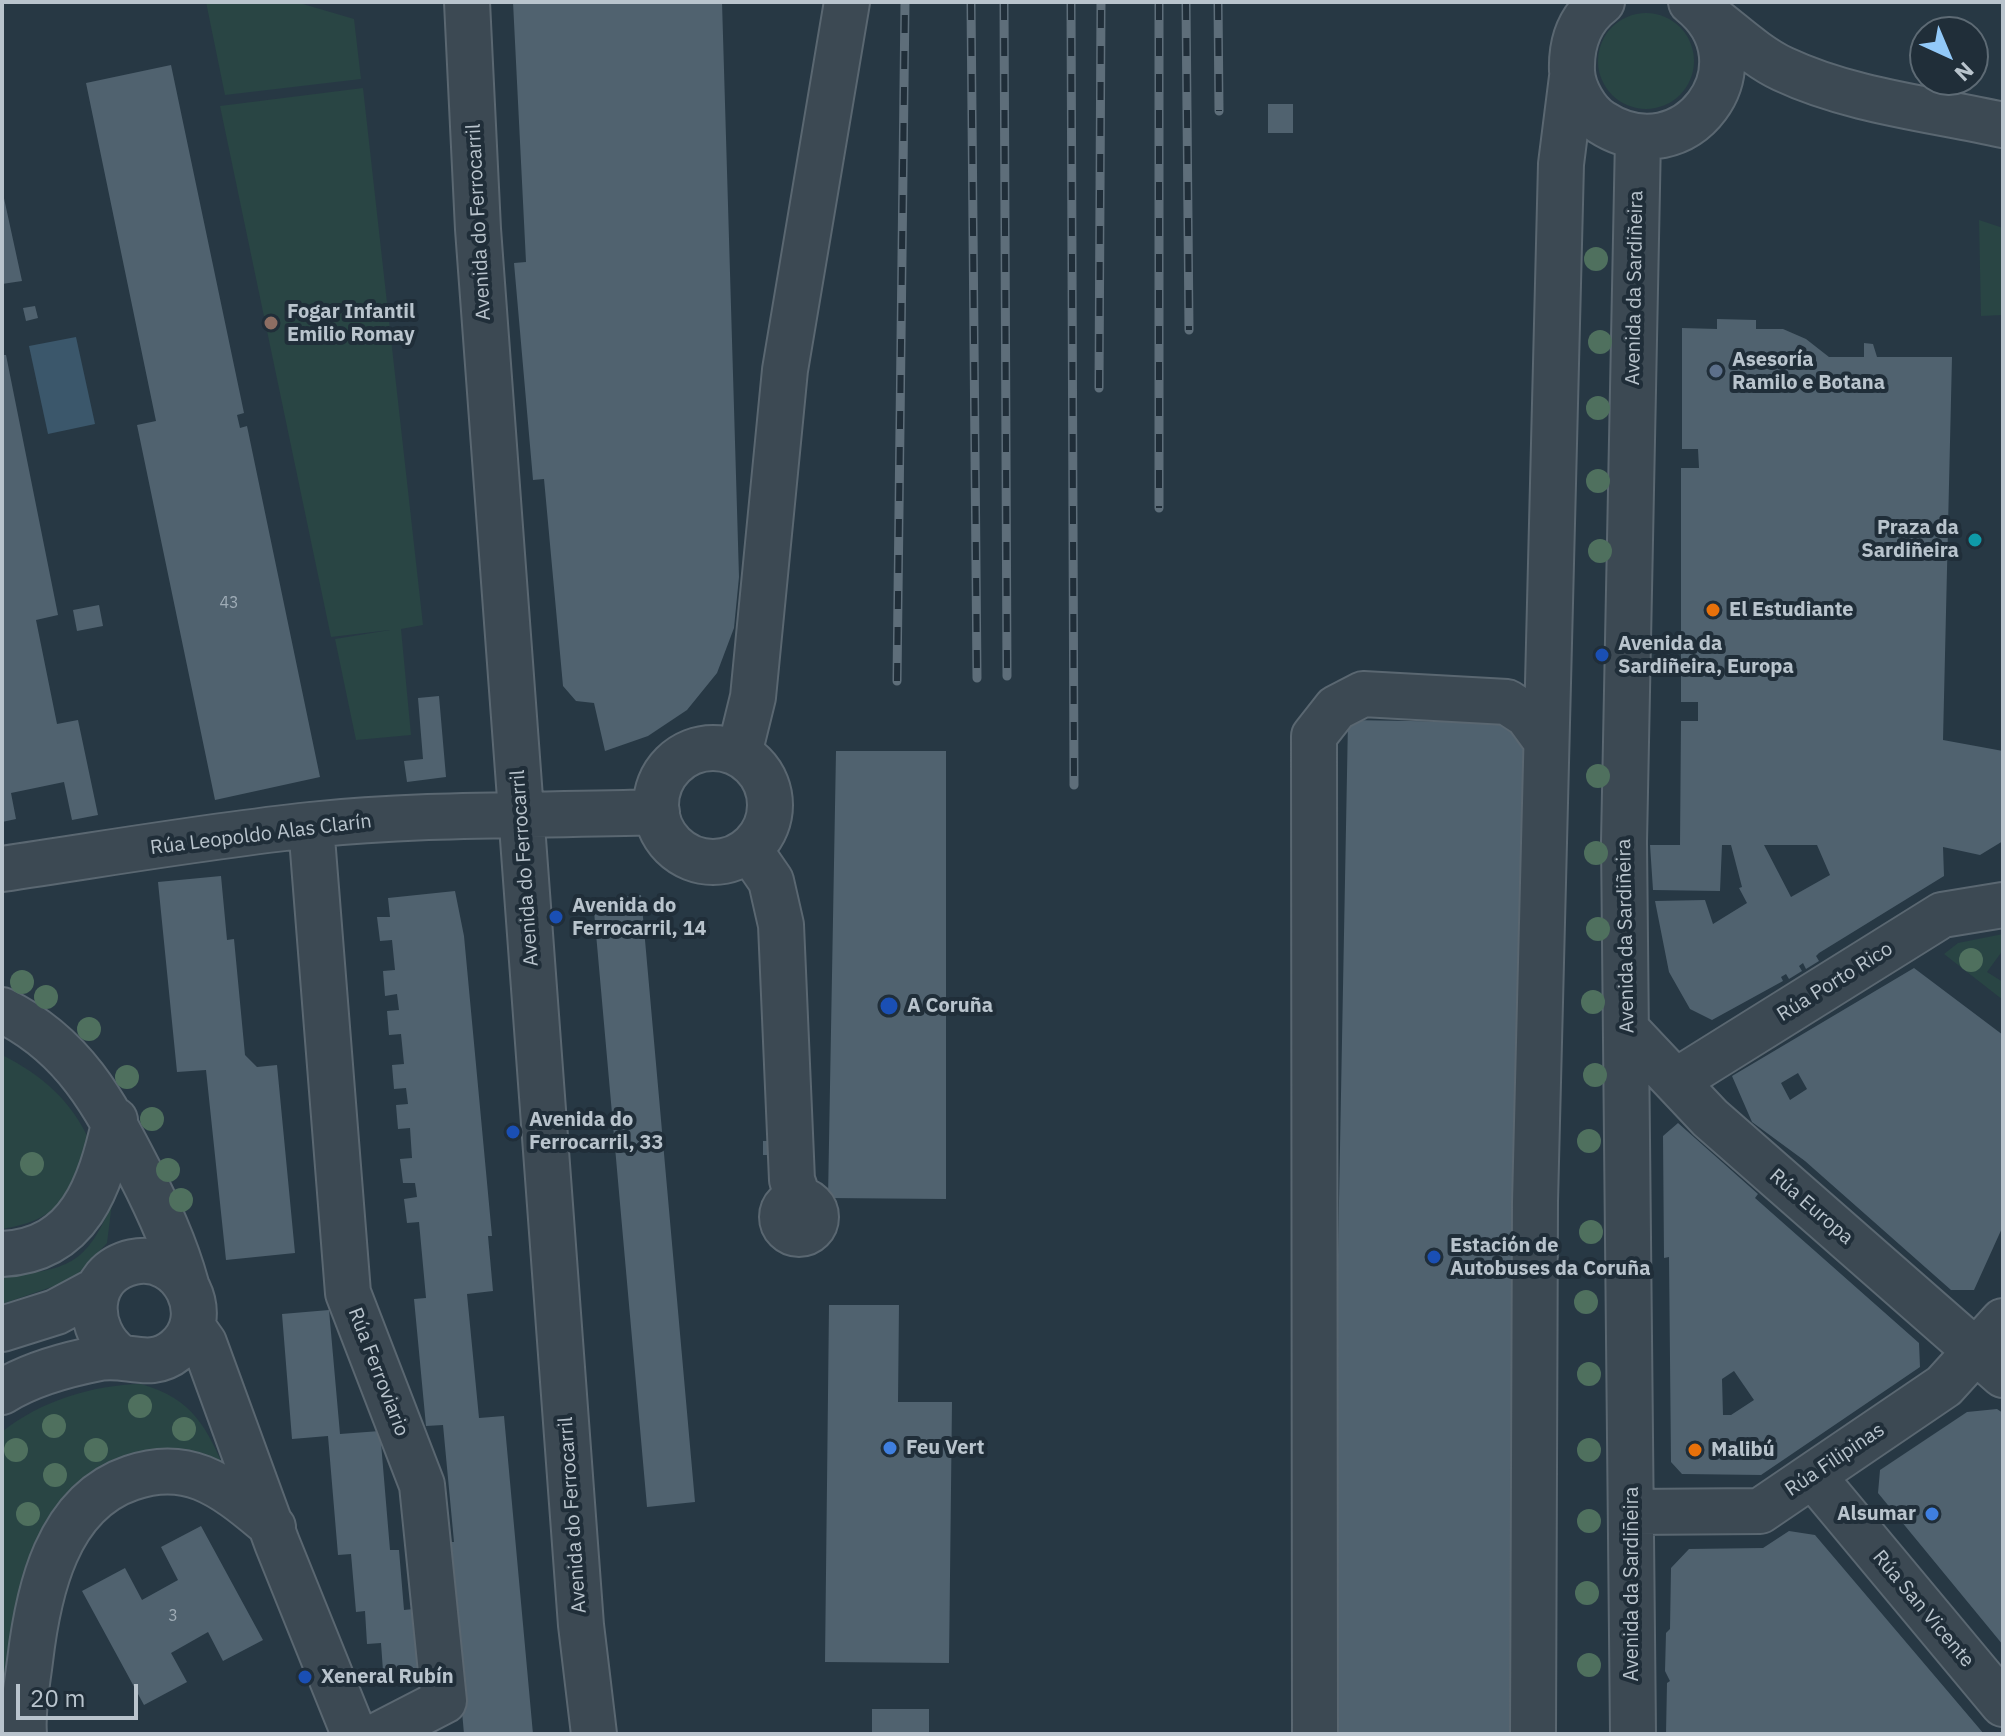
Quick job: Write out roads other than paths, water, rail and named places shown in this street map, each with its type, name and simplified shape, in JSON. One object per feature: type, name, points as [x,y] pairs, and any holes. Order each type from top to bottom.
[{"type":"street","name":"Avenida do Ferrocarril","points":[[467,2],[479,245],[580,1611],[594,1734]]},
{"type":"street","points":[[739,754],[753,697],[785,370],[847,2]]},
{"type":"street","points":[[1533,1734],[1535,1202],[1561,164],[1572,53],[1578,30],[1602,2]]},
{"type":"street","points":[[1572,77],[1581,99],[1598,120],[1615,131],[1638,138],[1664,136],[1688,126],[1707,108],[1719,85],[1722,58],[1717,33],[1697,7]]},
{"type":"street","points":[[1697,7],[1780,68],[1839,90],[2003,125]]},
{"type":"street","points":[[1719,85],[1750,73],[1780,68]]},
{"type":"street","points":[[1564,152],[1598,120]]},
{"type":"street","name":"Avenida da Sardiñeira","points":[[1633,1734],[1624,819],[1638,138]]},
{"type":"street","points":[[1500,701],[1525,680],[1549,624]]},
{"type":"street","points":[[1315,1734],[1314,736],[1336,708],[1363,694],[1500,701],[1527,715],[1546,741]]},
{"type":"street","points":[[721,748],[739,754],[754,765],[765,780],[770,799],[769,818],[749,849],[733,858],[715,862],[696,859],[680,851],[666,838],[657,812],[660,784],[670,768],[684,755],[702,749],[721,748]]},
{"type":"street","name":"Rúa Leopoldo Alas Clarín","points":[[2,869],[311,825],[477,814],[521,817],[657,812]]},
{"type":"street","name":"Rúa Ferroviario","points":[[311,825],[348,1293],[422,1485],[444,1701],[380,1734]]},
{"type":"street","points":[[749,849],[771,881],[781,925],[792,1180],[799,1200]]},
{"type":"street","name":"Rúa Porto Rico","points":[[1676,1081],[1942,915],[2003,905]]},
{"type":"street","points":[[2,1010],[23,1020],[62,1051],[91,1082],[171,1236],[189,1305],[354,1734]]},
{"type":"street","name":"Rúa Europa","points":[[1627,1030],[1710,1118],[1994,1350]]},
{"type":"street","points":[[2,1254],[29,1253],[61,1235],[82,1211],[122,1137]]},
{"type":"street","points":[[122,1137],[138,1193],[129,1242],[107,1279],[93,1320],[107,1347],[136,1359],[172,1367],[204,1386],[238,1431]]},
{"type":"street","points":[[2,1329],[56,1312],[131,1262],[163,1264],[189,1305],[177,1349],[136,1359],[74,1365],[2,1392]]},
{"type":"street","name":"Rúa Filipinas","points":[[1631,1512],[1760,1511],[1994,1350]]},
{"type":"street","points":[[24,1734],[34,1626],[50,1566],[69,1524],[103,1490],[155,1472],[201,1477],[226,1490],[273,1527]]},
{"type":"street","name":"Rúa San Vicente","points":[[1813,1476],[2003,1704]]},
{"type":"water","points":[[76,337],[95,424],[48,434],[29,346]]},
{"type":"railway","points":[[897,681],[905,2]]},
{"type":"railway","points":[[971,2],[977,678]]},
{"type":"railway","points":[[1004,2],[1007,676]]},
{"type":"railway","points":[[1071,2],[1074,785]]},
{"type":"railway","points":[[1099,388],[1101,2]]},
{"type":"railway","points":[[1159,2],[1159,508]]},
{"type":"railway","points":[[1186,2],[1189,330]]},
{"type":"railway","points":[[1218,2],[1219,111]]},
{"type":"place","name":"Fogar Infantil Emilio Romay","points":[[271,323]]},
{"type":"place","name":"Asesoría Ramilo e Botana","points":[[1716,371]]},
{"type":"place","name":"Praza da Sardiñeira","points":[[1975,540]]},
{"type":"place","name":"El Estudiante","points":[[1713,610]]},
{"type":"place","name":"Avenida da Sardiñeira, Europa","points":[[1602,655]]},
{"type":"place","name":"Avenida do Ferrocarril, 14","points":[[556,917]]},
{"type":"place","name":"A Coruña","points":[[889,1006]]},
{"type":"place","name":"Avenida do Ferrocarril, 33","points":[[513,1132]]},
{"type":"place","name":"Estación de Autobuses da Coruña","points":[[1434,1257]]},
{"type":"place","name":"Feu Vert","points":[[890,1448]]},
{"type":"place","name":"Malibú","points":[[1695,1450]]},
{"type":"place","name":"Alsumar","points":[[1932,1514]]},
{"type":"place","name":"Xeneral Rubín","points":[[305,1677]]}]
